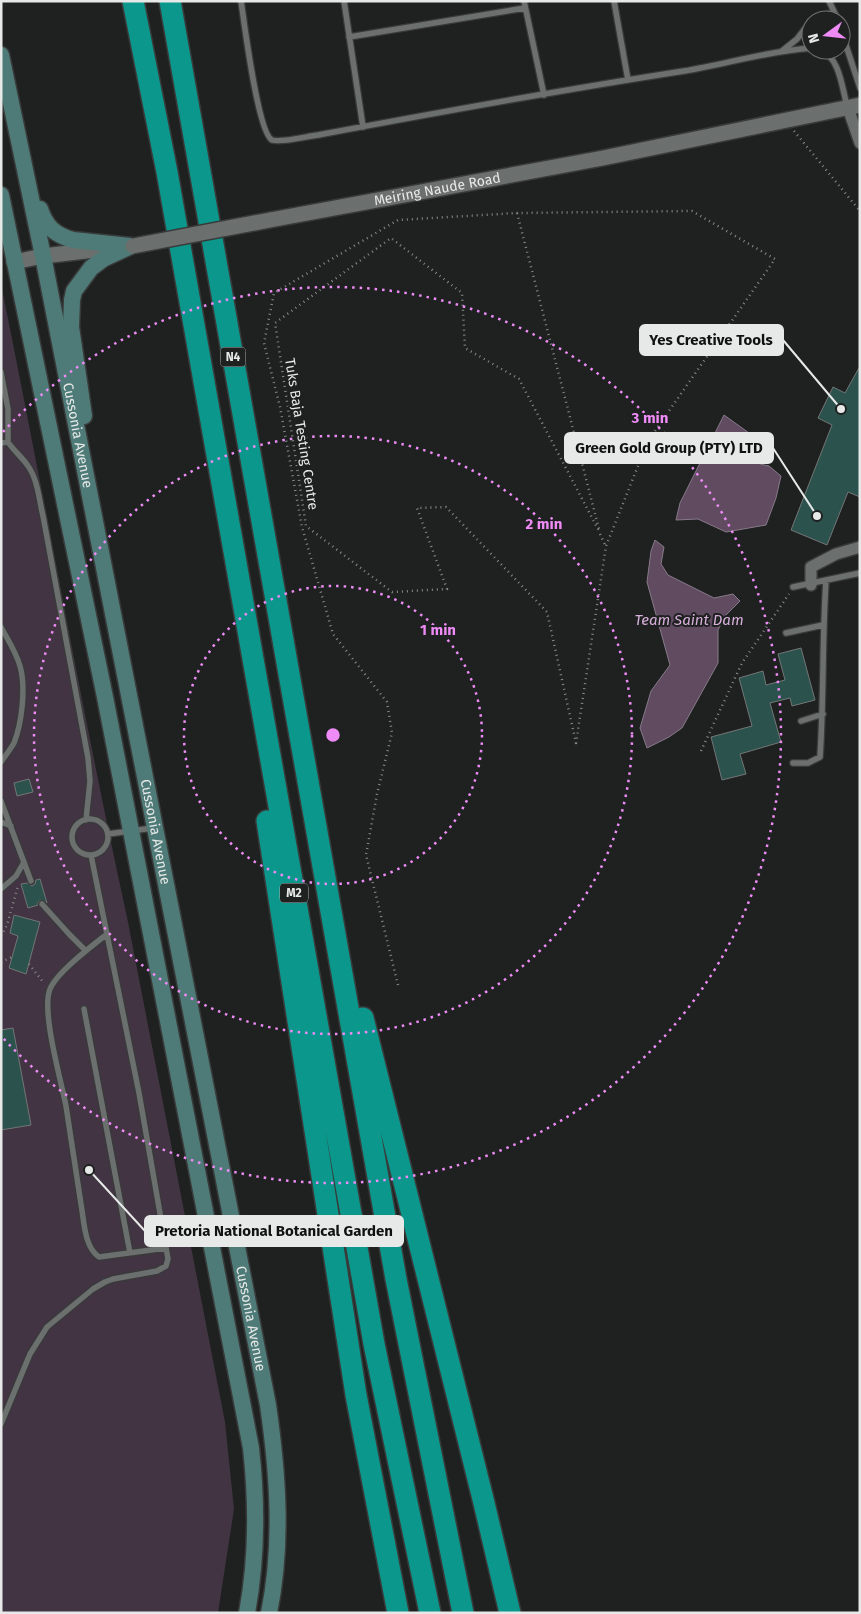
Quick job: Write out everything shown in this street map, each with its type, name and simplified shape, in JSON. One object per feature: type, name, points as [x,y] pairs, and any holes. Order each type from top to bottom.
[{"type":"highway","points":[[133,1],[166,172],[177,285],[246,685],[356,1395],[398,1613]]},
{"type":"highway","name":"N4","points":[[170,1],[295,712]]},
{"type":"highway","name":"M2","points":[[166,172],[374,1344],[430,1613]]},
{"type":"highway","points":[[295,712],[313,782],[335,903],[510,1613]]},
{"type":"highway","name":"M2","points":[[295,712],[396,1279],[463,1613]]},
{"type":"highway","points":[[356,1395],[359,1455],[385,1613]]},
{"type":"highway","points":[[484,1503],[519,1613]]},
{"type":"main road","name":"Cussonia Avenue","points":[[1,55],[43,256],[268,1406],[274,1451],[278,1520],[273,1594],[269,1613]]},
{"type":"main road","points":[[24,160],[44,220],[52,231],[72,240],[132,246]]},
{"type":"main road","name":"Cussonia Avenue","points":[[1,195],[132,831],[251,1448],[255,1479],[255,1537],[247,1613]]},
{"type":"main road","points":[[79,445],[83,432],[84,416],[71,327],[74,291],[91,268],[103,259],[132,246]]},
{"type":"street","name":"Meiring Naude Road","points":[[14,262],[43,256],[132,246],[513,176],[854,106]]},
{"type":"street","points":[[854,106],[860,143]]},
{"type":"street","points":[[810,585],[811,567],[836,554],[860,547]]},
{"type":"lane","points":[[241,1],[258,106],[265,131],[269,138],[278,140],[710,67],[801,49]]},
{"type":"lane","points":[[344,1],[363,127]]},
{"type":"lane","points":[[614,1],[628,80]]},
{"type":"lane","points":[[349,37],[525,5],[544,95]]},
{"type":"lane","points":[[780,52],[801,34]]},
{"type":"lane","points":[[832,60],[854,106]]},
{"type":"lane","points":[[851,60],[860,88]]},
{"type":"lane","points":[[1,372],[8,409],[5,442],[29,467],[33,476],[88,758],[90,781],[86,820]]},
{"type":"lane","points":[[793,587],[810,585],[860,573]]},
{"type":"lane","points":[[793,763],[808,763],[820,757],[823,714],[823,625],[826,581]]},
{"type":"lane","points":[[786,633],[823,625]]},
{"type":"lane","points":[[1,627],[17,656],[21,668],[23,688],[14,743],[1,762]]},
{"type":"lane","points":[[801,721],[823,714]]},
{"type":"lane","points":[[1,801],[31,881]]},
{"type":"lane","points":[[93,819],[100,822],[108,834],[105,848],[99,853],[91,855],[79,851],[73,840],[75,827],[80,822],[86,820],[93,819]]},
{"type":"lane","points":[[1,822],[11,826]]},
{"type":"lane","points":[[108,834],[154,828]]},
{"type":"lane","points":[[1,1424],[30,1354],[47,1327],[93,1289],[105,1282],[158,1271],[163,1268],[168,1259],[139,1093],[91,855]]},
{"type":"lane","points":[[1,889],[16,876],[24,862]]},
{"type":"lane","points":[[42,904],[86,951]]},
{"type":"lane","points":[[108,934],[86,951],[54,981],[50,990],[48,1016],[66,1104],[89,1244],[91,1250],[98,1257],[166,1248]]},
{"type":"lane","points":[[84,1009],[130,1253]]},
{"type":"path","points":[[786,121],[860,211]]},
{"type":"path","name":"Tuks Baja Testing Centre","points":[[398,985],[366,855],[377,794],[392,733],[387,702],[333,634],[302,527],[280,407],[264,343],[274,293],[398,220],[517,213],[692,211],[775,259],[648,440],[606,546],[576,743],[547,612],[446,507],[417,508],[447,589],[392,592],[306,526],[275,323],[391,238],[462,293],[465,348],[518,379],[606,546]]},
{"type":"path","name":"Tuks Baja Testing Centre","points":[[517,213],[600,533]]},
{"type":"path","points":[[701,751],[742,663],[793,587]]},
{"type":"path","points":[[1,936],[7,925],[24,862]]},
{"type":"path","points":[[1,962],[12,957]]},
{"type":"path","points":[[29,964],[50,990]]},
{"type":"shaded area","points":[[1,284],[225,1422],[234,1509],[218,1613],[1,1613]]},
{"type":"water","points":[[724,415],[749,433],[760,464],[769,466],[781,476],[776,498],[766,525],[726,532],[698,519],[676,520],[680,503]]},
{"type":"water","name":"Team Saint Dam","points":[[655,540],[664,547],[661,564],[668,575],[714,598],[733,594],[740,601],[725,616],[718,630],[718,663],[682,728],[647,748],[640,728],[651,691],[670,665],[647,582],[651,551]]},
{"type":"building","points":[[860,366],[860,497],[848,492],[827,545],[791,530],[832,425],[818,418],[833,387],[845,393]]},
{"type":"building","points":[[801,648],[815,700],[792,706],[790,698],[770,703],[781,742],[740,754],[746,774],[722,780],[711,737],[752,726],[739,678],[763,671],[766,685],[785,680],[778,654]]},
{"type":"building","points":[[29,779],[33,792],[17,796],[14,783]]},
{"type":"building","points":[[40,879],[47,903],[41,900],[38,902],[38,905],[28,908],[21,884],[27,883],[32,886],[36,880]]},
{"type":"building","points":[[14,915],[40,922],[26,974],[9,968],[18,936],[10,933]]},
{"type":"building","points":[[13,1028],[31,1125],[1,1130],[1,1030]]},
{"type":"place","name":"Yes Creative Tools","points":[[841,409]]},
{"type":"place","name":"Green Gold Group (PTY) LTD","points":[[817,516]]},
{"type":"place","name":"Pretoria National Botanical Garden","points":[[89,1170]]}]
